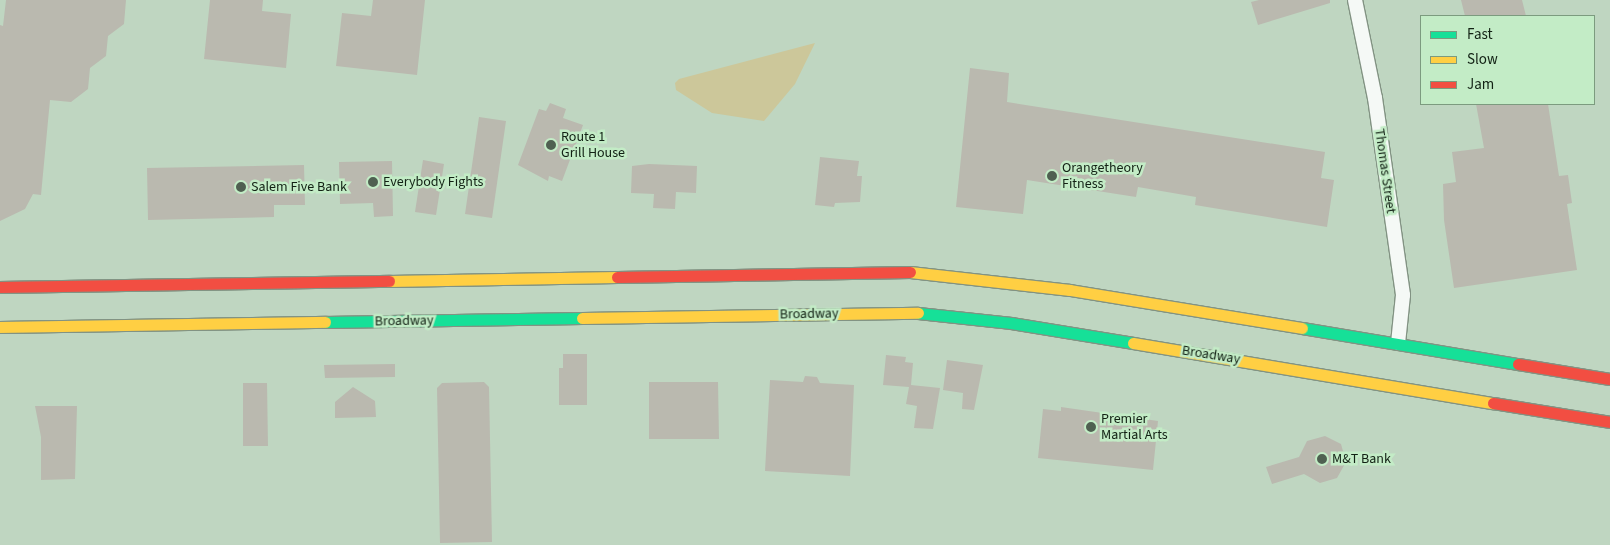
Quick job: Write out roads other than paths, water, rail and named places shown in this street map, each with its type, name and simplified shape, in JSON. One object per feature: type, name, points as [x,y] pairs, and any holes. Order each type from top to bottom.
[{"type":"highway","points":[[0,286],[912,272],[1040,285],[1610,379]]},
{"type":"highway","name":"Broadway","points":[[0,327],[917,313],[1036,327],[1610,422]]},
{"type":"street","name":"Thomas Street","points":[[1355,0],[1375,98],[1403,295],[1398,343]]},
{"type":"place","name":"Route 1 Grill House","points":[[551,145]]},
{"type":"place","name":"Orangetheory Fitness","points":[[1052,176]]},
{"type":"place","name":"Everybody Fights","points":[[373,182]]},
{"type":"place","name":"Salem Five Bank","points":[[241,187]]},
{"type":"place","name":"Premier Martial Arts","points":[[1091,427]]},
{"type":"place","name":"M&T Bank","points":[[1322,459]]}]
